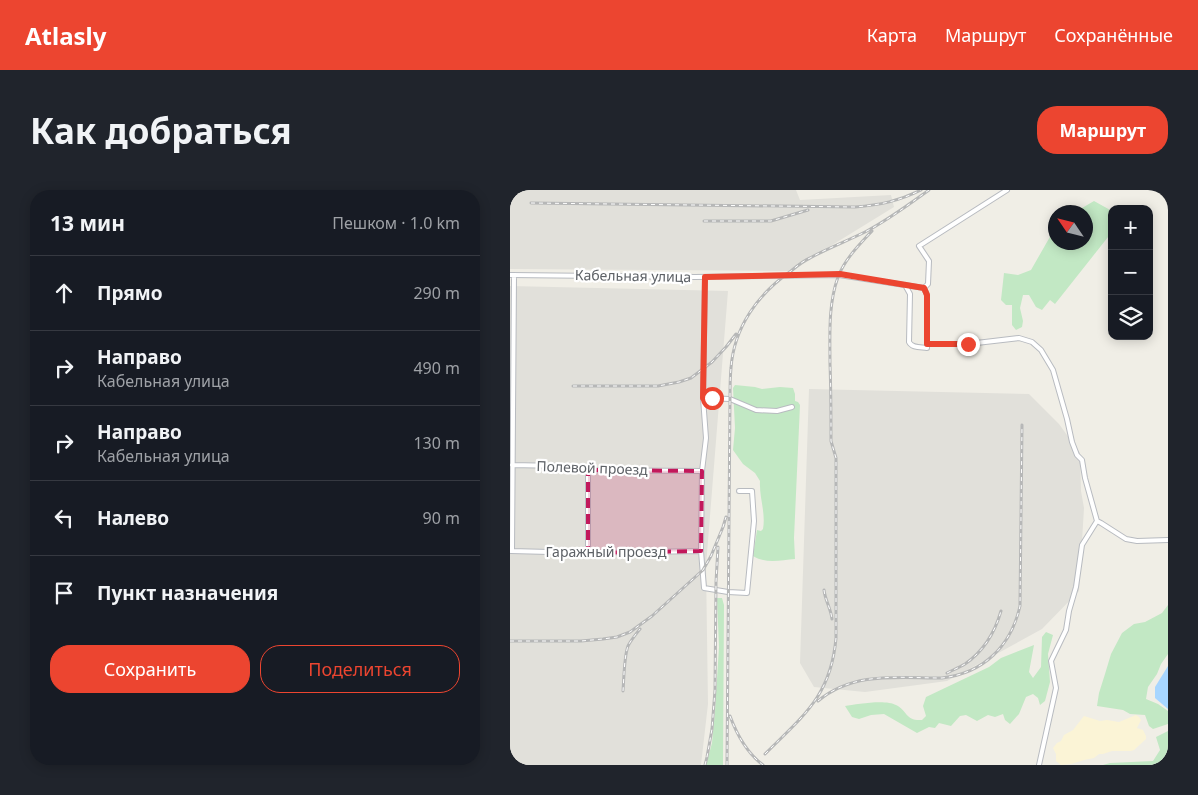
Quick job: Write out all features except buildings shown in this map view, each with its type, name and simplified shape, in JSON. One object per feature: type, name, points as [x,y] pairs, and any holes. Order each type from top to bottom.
[{"type":"street","points":[[905,285],[910,294],[909,343],[914,347],[927,348],[927,295],[924,288],[928,284],[929,262],[919,246],[1007,190]]},
{"type":"street","name":"Кабельная улица","points":[[512,275],[705,277],[840,274],[924,288]]},
{"type":"street","points":[[511,551],[512,275]]},
{"type":"street","points":[[705,277],[703,398],[706,438],[702,471],[701,551],[704,588],[747,593],[754,521],[752,491],[739,491]]},
{"type":"street","points":[[927,344],[968,344],[1019,338],[1032,342],[1041,350],[1053,370],[1072,442],[1077,455],[1082,460],[1097,522],[1082,545],[1076,587],[1069,610],[1066,630],[1051,660],[1056,688],[1039,765]]},
{"type":"street","points":[[703,398],[730,399],[756,410],[778,411],[792,408]]},
{"type":"street","name":"Полевой проезд","points":[[512,465],[560,466],[568,470],[702,471]]},
{"type":"street","points":[[588,470],[588,553]]},
{"type":"street","points":[[1097,522],[1126,538],[1137,541],[1168,540]]},
{"type":"street","name":"Гаражный проезд","points":[[511,551],[588,553],[701,551]]},
{"type":"highlighted area","points":[[588,470],[702,471],[701,551],[588,553]]},
{"type":"shaded area","points":[[510,190],[796,190],[800,200],[891,195],[894,207],[790,271],[510,269]]},
{"type":"shaded area","points":[[510,286],[728,291],[706,566],[708,704],[701,765],[510,765]]},
{"type":"shaded area","points":[[809,389],[1029,394],[1059,424],[1080,453],[1081,491],[1084,508],[1079,591],[1042,629],[947,681],[865,692],[814,687],[800,663]]},
{"type":"green space","points":[[1094,201],[1108,209],[1108,237],[1055,304],[1050,300],[1042,310],[1036,307],[1029,295],[1023,295],[1020,308],[1023,321],[1022,327],[1016,330],[1012,325],[1012,305],[1006,305],[1001,300],[1004,273],[1018,275],[1031,270],[1048,240],[1048,250],[1093,250],[1093,205],[1087,205]]},
{"type":"green space","points":[[735,385],[762,389],[793,388],[795,401],[800,405],[794,538],[795,559],[768,561],[753,556],[757,530],[761,531],[763,529],[764,523],[760,481],[755,473],[743,464],[733,450],[735,428],[733,388]]},
{"type":"green space","points":[[717,598],[722,598],[724,605],[723,765],[706,765],[712,743],[715,711],[719,647]]},
{"type":"green space","points":[[1168,605],[1168,654],[1148,687],[1146,699],[1168,711],[1168,724],[1153,729],[1149,726],[1145,715],[1130,714],[1123,710],[1097,706],[1111,654],[1122,633],[1134,624],[1145,622],[1162,613]]},
{"type":"green space","points":[[1046,632],[1053,635],[1048,654],[1050,682],[1045,701],[1040,705],[1038,698],[1033,694],[1026,697],[1019,714],[1010,724],[1005,720],[1003,714],[995,717],[988,715],[977,721],[966,715],[960,716],[951,726],[939,723],[935,728],[929,727],[917,733],[884,714],[871,715],[859,719],[852,717],[845,706],[871,702],[891,703],[900,707],[912,719],[922,720],[926,716],[923,706],[926,697],[989,667],[1001,658],[1034,645],[1029,672],[1033,678],[1041,667],[1042,637]]},
{"type":"green space","points":[[1168,731],[1168,765],[1103,765],[1153,761],[1160,750],[1156,737]]},
{"type":"sand","points":[[1136,715],[1141,720],[1137,728],[1143,730],[1146,739],[1134,750],[1112,751],[1071,764],[1061,765],[1056,761],[1056,754],[1053,748],[1061,741],[1064,735],[1073,730],[1084,716],[1100,721],[1119,722]]},
{"type":"water","points":[[1168,666],[1168,709],[1155,698],[1155,687]]},
{"type":"railway","points":[[531,203],[855,207],[889,202],[921,190]]},
{"type":"railway","points":[[727,765],[730,383],[733,353],[737,339],[743,325],[758,301],[779,280],[798,265],[873,227],[929,190]]},
{"type":"railway","points":[[704,221],[771,221],[808,210]]},
{"type":"railway","points":[[765,754],[813,704],[828,675],[833,658],[836,638],[836,458],[831,441],[831,309],[838,277],[844,264],[872,231]]},
{"type":"railway","points":[[573,386],[658,386],[679,382],[691,378],[712,362],[736,334]]},
{"type":"railway","points":[[818,701],[832,691],[846,685],[877,678],[942,678],[957,675],[983,664],[1002,645],[1010,633],[1020,606],[1022,425]]},
{"type":"railway","points":[[510,641],[581,641],[617,637],[630,632],[652,616],[703,570],[711,556],[726,517]]},
{"type":"railway","points":[[705,765],[712,729],[715,690],[718,547]]},
{"type":"railway","points":[[824,590],[832,619]]},
{"type":"railway","points":[[947,673],[965,664],[978,653],[992,634],[1001,611]]},
{"type":"railway","points":[[623,691],[628,646],[640,629]]},
{"type":"railway","points":[[730,716],[743,743],[763,765]]},
{"type":"route","points":[[712,398],[703,398],[705,277],[840,274],[924,288],[927,295],[927,344],[968,344]]}]
